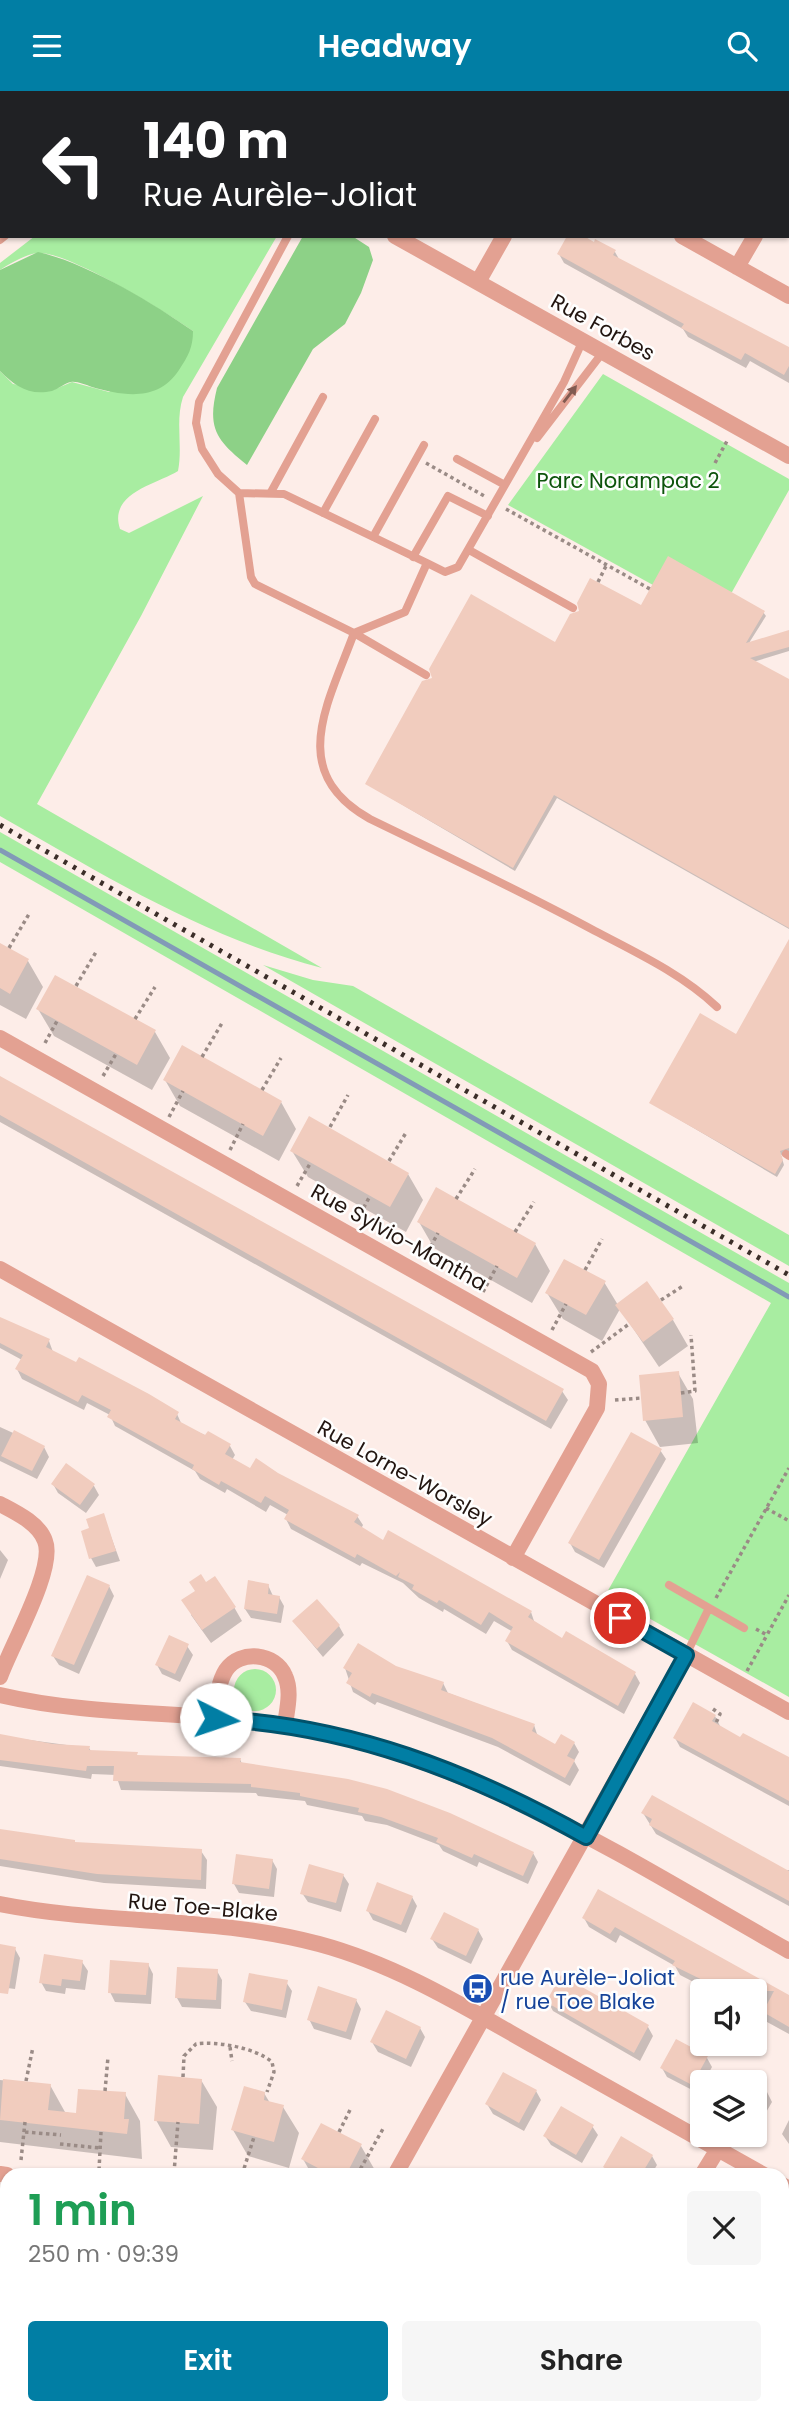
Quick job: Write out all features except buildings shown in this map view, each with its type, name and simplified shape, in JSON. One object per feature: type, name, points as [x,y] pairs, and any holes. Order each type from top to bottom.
[{"type":"street","name":"Rue Forbes","points":[[399,238],[789,456]]},
{"type":"street","points":[[478,282],[503,238]]},
{"type":"street","points":[[685,238],[789,296]]},
{"type":"street","points":[[737,267],[754,238]]},
{"type":"street","name":"Rue Sylvio-Mantha","points":[[0,1038],[592,1371],[598,1384],[597,1408],[513,1558]]},
{"type":"street","name":"Rue Lorne-Worsley","points":[[0,1269],[789,1712]]},
{"type":"street","points":[[0,1504],[39,1530],[48,1550],[40,1580],[0,1677]]},
{"type":"street","points":[[398,2168],[686,1655]]},
{"type":"street","points":[[216,1719],[221,1681],[227,1669],[237,1660],[252,1656],[276,1663],[285,1675],[289,1690],[285,1725]]},
{"type":"street","points":[[0,1695],[91,1710],[285,1725],[370,1744],[446,1768],[519,1801],[789,1951]]},
{"type":"street","name":"Rue Toe-Blake","points":[[0,1904],[101,1919],[237,1928],[295,1938],[388,1968],[484,2017],[752,2168]]},
{"type":"street","points":[[706,2168],[718,2149]]},
{"type":"lane","points":[[287,238],[209,378],[196,413],[198,435],[206,456],[218,474],[239,493],[251,577],[255,583],[354,633],[426,675]]},
{"type":"lane","points":[[239,493],[284,494],[413,557],[452,572],[468,550],[564,382],[583,340]]},
{"type":"lane","points":[[514,469],[603,352]]},
{"type":"lane","points":[[271,492],[323,397]]},
{"type":"lane","points":[[323,513],[375,419]]},
{"type":"lane","points":[[373,537],[424,445]]},
{"type":"lane","points":[[457,459],[505,485]]},
{"type":"lane","points":[[413,557],[448,496],[488,516]]},
{"type":"lane","points":[[468,550],[573,608]]},
{"type":"lane","points":[[427,563],[405,612],[354,633],[330,697],[320,739],[325,776],[341,800],[370,819],[502,881],[639,954],[691,986],[717,1007]]},
{"type":"lane","points":[[669,1585],[747,1627]]},
{"type":"lane","points":[[686,1655],[709,1608]]},
{"type":"path","points":[[715,463],[727,441]]},
{"type":"path","points":[[426,463],[488,498]]},
{"type":"path","points":[[448,496],[467,464]]},
{"type":"path","points":[[506,509],[650,589]]},
{"type":"path","points":[[598,582],[607,564]]},
{"type":"path","points":[[9,948],[29,914]]},
{"type":"path","points":[[76,986],[96,952]]},
{"type":"path","points":[[135,1019],[155,986]]},
{"type":"path","points":[[43,1047],[57,1021]]},
{"type":"path","points":[[202,1057],[222,1023]]},
{"type":"path","points":[[102,1079],[116,1054]]},
{"type":"path","points":[[262,1090],[281,1058]]},
{"type":"path","points":[[169,1117],[183,1091]]},
{"type":"path","points":[[330,1128],[348,1095]]},
{"type":"path","points":[[229,1151],[243,1124]]},
{"type":"path","points":[[389,1161],[407,1131]]},
{"type":"path","points":[[296,1188],[311,1162]]},
{"type":"path","points":[[456,1199],[475,1169]]},
{"type":"path","points":[[356,1221],[370,1196]]},
{"type":"path","points":[[515,1232],[534,1202]]},
{"type":"path","points":[[424,1260],[438,1233]]},
{"type":"path","points":[[585,1270],[602,1239]]},
{"type":"path","points":[[483,1293],[497,1266]]},
{"type":"path","points":[[661,1300],[683,1286]]},
{"type":"path","points":[[551,1331],[566,1304]]},
{"type":"path","points":[[590,1353],[629,1324]]},
{"type":"path","points":[[681,1393],[695,1391],[691,1335]]},
{"type":"path","points":[[612,1401],[641,1398]]},
{"type":"path","points":[[709,1608],[789,1468]]},
{"type":"path","points":[[766,1508],[789,1521]]},
{"type":"path","points":[[746,1673],[789,1595]]},
{"type":"path","points":[[747,1627],[767,1635]]},
{"type":"path","points":[[713,1709],[720,1714],[716,1723]]},
{"type":"path","points":[[183,2077],[184,2056],[196,2044],[230,2047],[257,2053],[272,2062],[275,2067],[267,2092]]},
{"type":"path","points":[[26,2081],[33,2047]]},
{"type":"path","points":[[230,2047],[232,2061]]},
{"type":"path","points":[[105,2091],[108,2057]]},
{"type":"path","points":[[339,2132],[351,2108]]},
{"type":"path","points":[[21,2160],[25,2122]]},
{"type":"path","points":[[174,2168],[177,2122]]},
{"type":"path","points":[[361,2168],[384,2127]]},
{"type":"path","points":[[24,2132],[61,2135]]},
{"type":"path","points":[[99,2168],[101,2132]]},
{"type":"path","points":[[244,2168],[254,2137]]},
{"type":"path","points":[[60,2144],[100,2148]]},
{"type":"green space","points":[[32,238],[276,238],[183,397],[178,471],[137,491],[121,507],[118,517],[120,529],[129,533],[203,496],[141,616],[37,804],[322,968],[237,940],[196,922],[117,882],[0,816],[0,371],[13,384],[53,390],[72,382],[109,392],[193,331],[94,272],[53,255],[30,255],[0,270],[0,263]]},
{"type":"green space","points":[[302,238],[355,238],[369,247],[373,260],[361,293],[345,324],[313,349],[247,465],[228,448],[217,432],[213,413],[217,388]]},
{"type":"green space","points":[[38,252],[97,274],[139,296],[193,331],[189,352],[171,380],[151,392],[140,394],[116,393],[73,382],[52,391],[36,392],[17,385],[0,371],[0,270]]},
{"type":"green space","name":"Parc Norampac 2","points":[[603,374],[789,479],[789,490],[732,592],[653,585],[508,505]]},
{"type":"green space","points":[[0,832],[789,1283],[789,1697],[606,1594],[771,1303],[0,862]]},
{"type":"green space","points":[[263,965],[313,980],[353,986],[789,1235],[789,1266]]},
{"type":"green space","points":[[255,1669],[270,1675],[276,1690],[270,1705],[255,1711],[240,1705],[234,1690],[240,1675]]},
{"type":"waterway","points":[[0,850],[789,1297]]},
{"type":"railway","points":[[0,825],[789,1275]]},
{"type":"place","name":"rue Aurèle-Joliat / rue Toe Blake","points":[[477,1989]]},
{"type":"route","points":[[216,1719],[285,1725],[422,1759],[471,1778],[586,1837],[686,1655],[620,1618]]}]
